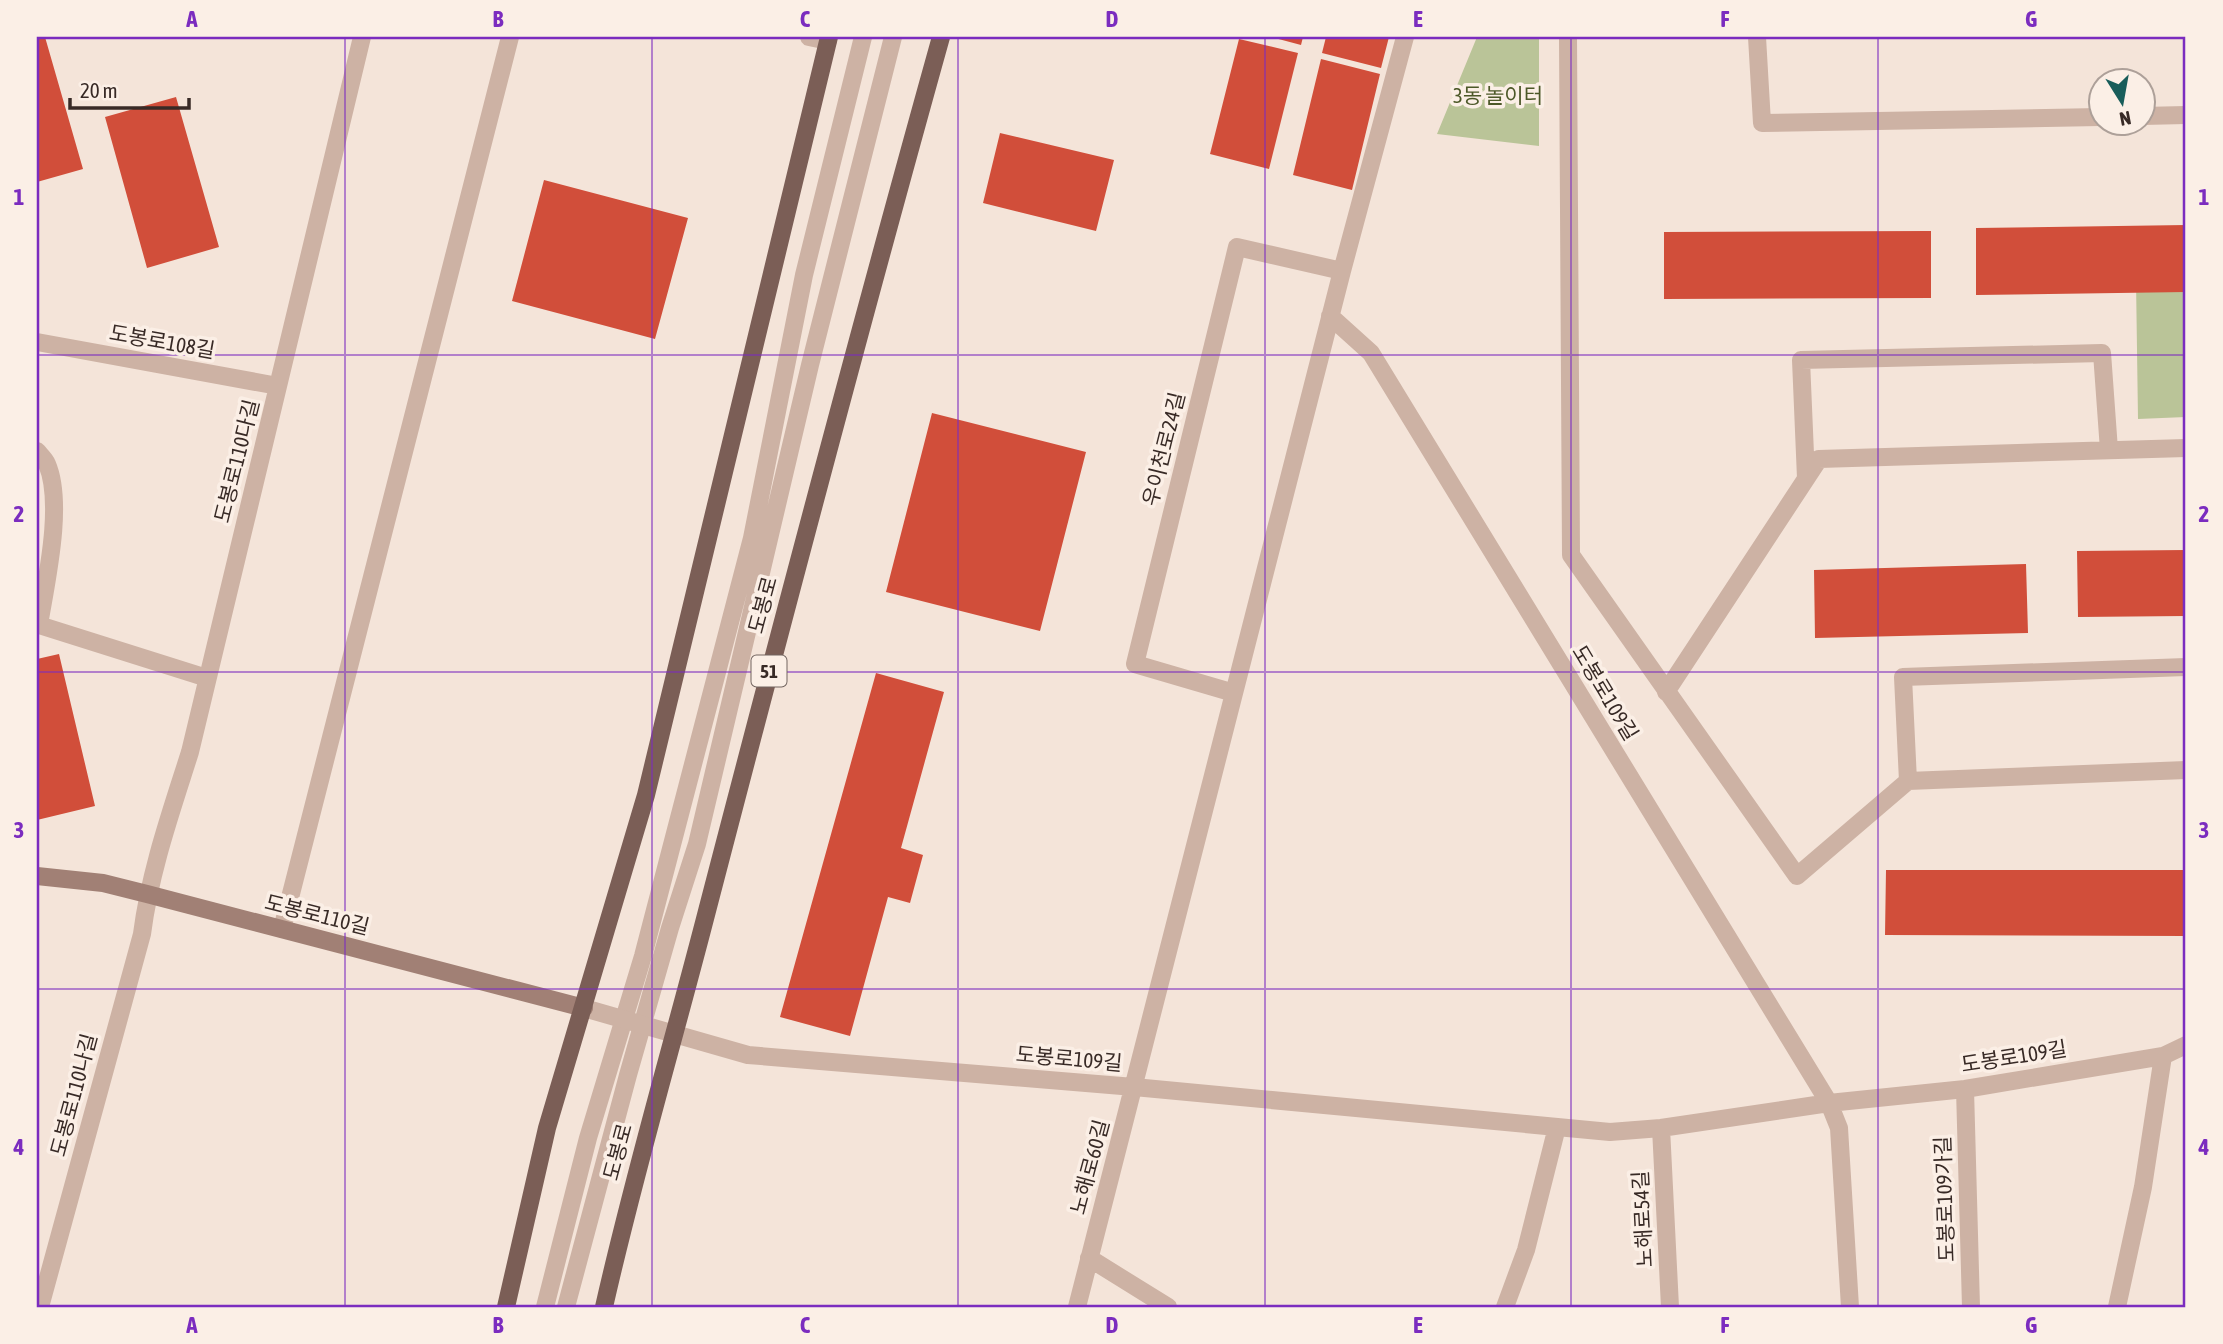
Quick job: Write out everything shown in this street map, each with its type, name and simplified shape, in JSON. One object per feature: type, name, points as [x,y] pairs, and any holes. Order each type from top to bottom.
[{"type":"main road","name":"도봉로","points":[[604,1307],[642,1150],[675,1035],[853,353],[941,37]]},
{"type":"main road","points":[[506,1307],[547,1128],[656,756],[829,39]]},
{"type":"street","name":"도봉로110다길","points":[[147,894],[190,752],[362,37]]},
{"type":"street","points":[[282,929],[510,37]]},
{"type":"street","points":[[809,37],[829,39]]},
{"type":"street","points":[[545,1307],[588,1138],[690,783],[752,538],[804,275],[863,37]]},
{"type":"street","points":[[566,1307],[594,1195],[670,928],[697,844],[810,365],[893,37]]},
{"type":"street","points":[[1134,1087],[1330,316],[1405,37]]},
{"type":"street","points":[[1568,37],[1571,555],[1797,876],[1908,781],[2186,769]]},
{"type":"street","points":[[1757,37],[1762,123],[2086,117]]},
{"type":"street","points":[[2156,116],[2186,116]]},
{"type":"street","name":"우이천로24길","points":[[1234,693],[1135,664],[1237,247],[1342,271]]},
{"type":"street","name":"도봉로109길","points":[[1330,316],[1371,353],[1829,1103],[1839,1128],[1850,1307]]},
{"type":"street","name":"도봉로108길","points":[[37,342],[278,386]]},
{"type":"street","points":[[1806,478],[1801,360],[2102,353],[2109,450]]},
{"type":"street","points":[[1666,692],[1819,459],[2186,447]]},
{"type":"street","points":[[37,451],[47,463],[53,495],[52,544],[38,626],[207,678]]},
{"type":"street","points":[[1908,781],[1903,677],[2186,667]]},
{"type":"street","name":"도봉로110길","points":[[37,876],[103,883],[584,1008]]},
{"type":"street","name":"도봉로110나길","points":[[40,1307],[142,934],[147,894]]},
{"type":"street","name":"도봉로109길","points":[[584,1008],[748,1055],[1134,1087],[1610,1132],[1661,1128],[1829,1103],[1965,1089],[2164,1056],[2186,1045]]},
{"type":"street","points":[[2117,1307],[2143,1187],[2164,1056]]},
{"type":"street","name":"노해로60길","points":[[1077,1307],[1134,1087]]},
{"type":"street","name":"도봉로109가길","points":[[1965,1089],[1971,1307]]},
{"type":"street","points":[[1505,1307],[1526,1250],[1557,1127]]},
{"type":"street","name":"노해로54길","points":[[1661,1128],[1670,1307]]},
{"type":"street","points":[[1089,1258],[1168,1307]]},
{"type":"green space","name":"3동 놀이터","points":[[1477,37],[1539,37],[1539,146],[1437,134]]},
{"type":"green space","points":[[2186,279],[2186,417],[2138,419],[2136,280]]},
{"type":"building","points":[[37,37],[45,37],[83,169],[37,182]]},
{"type":"building","points":[[1271,37],[1303,37],[1301,45]]},
{"type":"building","points":[[1326,37],[1389,37],[1381,68],[1322,53]]},
{"type":"building","points":[[1239,39],[1298,53],[1269,169],[1210,154]]},
{"type":"building","points":[[1321,59],[1380,74],[1352,190],[1293,175]]},
{"type":"building","points":[[176,97],[219,247],[147,268],[105,117]]},
{"type":"building","points":[[1000,133],[1114,160],[1096,231],[983,203]]},
{"type":"building","points":[[544,180],[688,218],[655,339],[512,301]]},
{"type":"building","points":[[2186,225],[2186,292],[1976,295],[1976,228]]},
{"type":"building","points":[[1931,231],[1931,298],[1664,299],[1664,232]]},
{"type":"building","points":[[932,413],[1086,452],[1040,631],[886,592]]},
{"type":"building","points":[[2186,550],[2186,616],[2078,617],[2077,551]]},
{"type":"building","points":[[2026,564],[2028,633],[1815,638],[1814,570]]},
{"type":"building","points":[[59,654],[95,806],[37,820],[37,659]]},
{"type":"building","points":[[876,673],[944,692],[901,848],[923,855],[910,903],[888,897],[850,1036],[780,1017]]},
{"type":"building","points":[[1886,870],[2186,870],[2186,936],[1885,935]]}]
